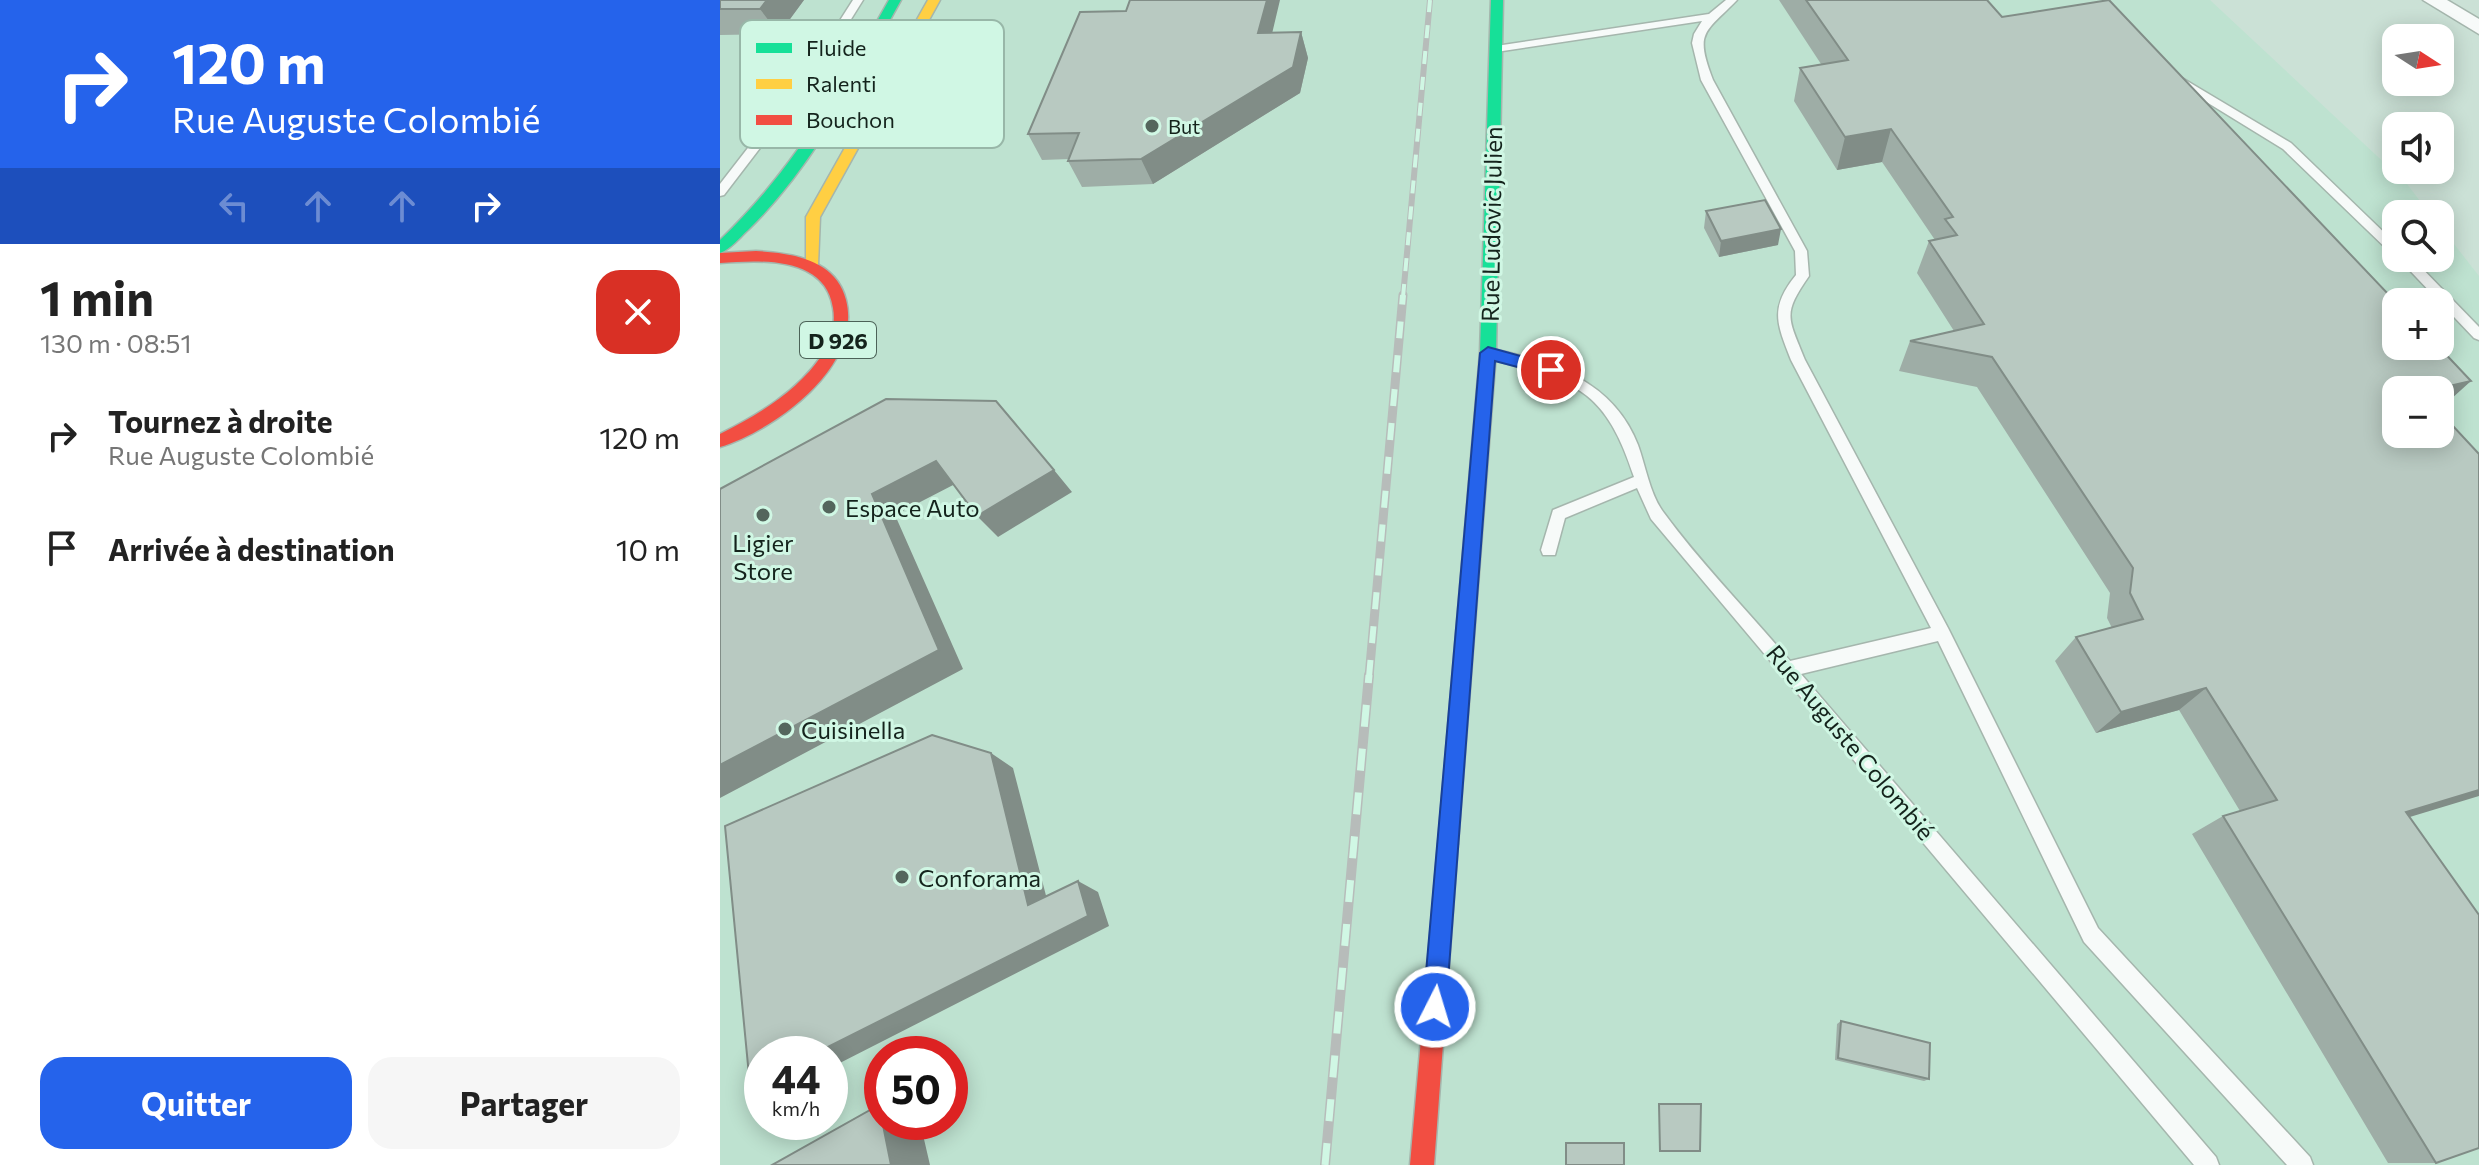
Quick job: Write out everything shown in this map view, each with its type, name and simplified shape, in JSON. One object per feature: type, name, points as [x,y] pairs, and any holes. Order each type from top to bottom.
[{"type":"main road","points":[[883,20],[895,0]]},
{"type":"main road","points":[[923,20],[934,0]]},
{"type":"main road","name":"Rue Ludovic Julien","points":[[1422,1165],[1488,353],[1497,0]]},
{"type":"main road","points":[[720,248],[752,224],[806,148]]},
{"type":"main road","points":[[720,258],[780,256],[811,265],[813,217],[851,148]]},
{"type":"main road","name":"D 926","points":[[720,441],[745,430],[791,400],[825,365],[841,334],[844,305],[833,282],[811,265]]},
{"type":"street","points":[[2433,0],[2479,28]]},
{"type":"lane","points":[[845,20],[858,0]]},
{"type":"lane","points":[[1732,0],[1711,17],[1698,35],[1695,51],[1707,80],[1801,251],[1803,276],[1786,294],[1781,314],[1798,360],[1942,633],[2091,935],[2302,1165]]},
{"type":"lane","points":[[1496,49],[1711,17]]},
{"type":"lane","points":[[2171,75],[2287,146],[2382,238]]},
{"type":"lane","points":[[720,192],[754,148]]},
{"type":"lane","points":[[2418,272],[2479,335]]},
{"type":"lane","name":"Rue Auguste Colombié","points":[[1488,353],[1567,375],[1594,391],[1614,412],[1626,435],[1640,481],[1656,515],[2208,1165]]},
{"type":"lane","points":[[1549,550],[1558,514],[1640,481]]},
{"type":"lane","points":[[1789,669],[1942,633]]},
{"type":"shaded area","points":[[720,0],[2210,0],[2382,161],[2382,184],[2407,184],[2419,200],[2382,200],[2382,272],[2454,272],[2454,244],[2479,276],[2479,1165],[720,1165]]},
{"type":"building","points":[[720,0],[767,0],[760,9],[720,9]]},
{"type":"building","name":"But","points":[[1130,0],[1267,0],[1258,33],[1301,32],[1293,67],[1141,159],[1068,161],[1079,133],[1028,134],[1080,12],[1126,11]]},
{"type":"building","points":[[1806,0],[1987,0],[2002,17],[2109,0],[2382,288],[2382,360],[2451,360],[2471,381],[2454,385],[2454,376],[2382,376],[2382,448],[2454,448],[2454,427],[2479,454],[2479,790],[2406,812],[2479,915],[2479,1148],[2436,1163],[2223,816],[2277,800],[2206,688],[2121,712],[2076,637],[2143,619],[2130,593],[2133,568],[1992,357],[1910,341],[1984,324],[1929,241],[1957,235],[1945,219],[1953,217],[1891,129],[1845,137],[1800,68],[1848,60]]},
{"type":"building","points":[[1765,200],[1781,229],[1721,241],[1706,211]]},
{"type":"building","points":[[886,399],[996,401],[1054,470],[977,516],[936,461],[872,494],[939,650],[720,765],[720,489]]},
{"type":"building","name":"Conforama","points":[[932,735],[991,753],[1028,905],[1078,881],[1088,916],[848,1037],[745,1036],[725,826]]},
{"type":"building","points":[[1841,1021],[1930,1043],[1929,1079],[1838,1058]]},
{"type":"building","points":[[1659,1104],[1701,1104],[1700,1151],[1660,1151]]},
{"type":"building","points":[[864,1113],[864,1140],[886,1140],[891,1165],[772,1165],[817,1140],[848,1140],[848,1122]]},
{"type":"building","points":[[1566,1143],[1624,1143],[1624,1165],[1566,1165]]},
{"type":"railway","points":[[1403,297],[1430,0]]},
{"type":"railway","points":[[1369,677],[1403,295]]},
{"type":"railway","points":[[1325,1165],[1369,675]]},
{"type":"traffic: fast","points":[[884,20],[895,0]]},
{"type":"traffic: fast","points":[[1448,844],[1488,353],[1497,0]]},
{"type":"traffic: fast","points":[[720,248],[773,193],[807,148]]},
{"type":"traffic: slow","points":[[923,20],[934,0]]},
{"type":"traffic: slow","points":[[811,265],[813,217],[851,148]]},
{"type":"traffic: jam","points":[[720,258],[775,257],[812,267],[826,276],[836,290],[841,309],[839,336],[827,361],[816,374],[792,398],[765,417],[720,441]]},
{"type":"traffic: jam","points":[[1422,1165],[1448,844]]},
{"type":"place","name":"But","points":[[1152,126]]},
{"type":"place","name":"Espace Auto","points":[[829,507]]},
{"type":"place","name":"Ligier Store","points":[[763,515]]},
{"type":"place","name":"Cuisinella","points":[[785,729]]},
{"type":"place","name":"Conforama","points":[[902,877]]},
{"type":"route","points":[[1435,1007],[1488,353],[1551,370]]}]
